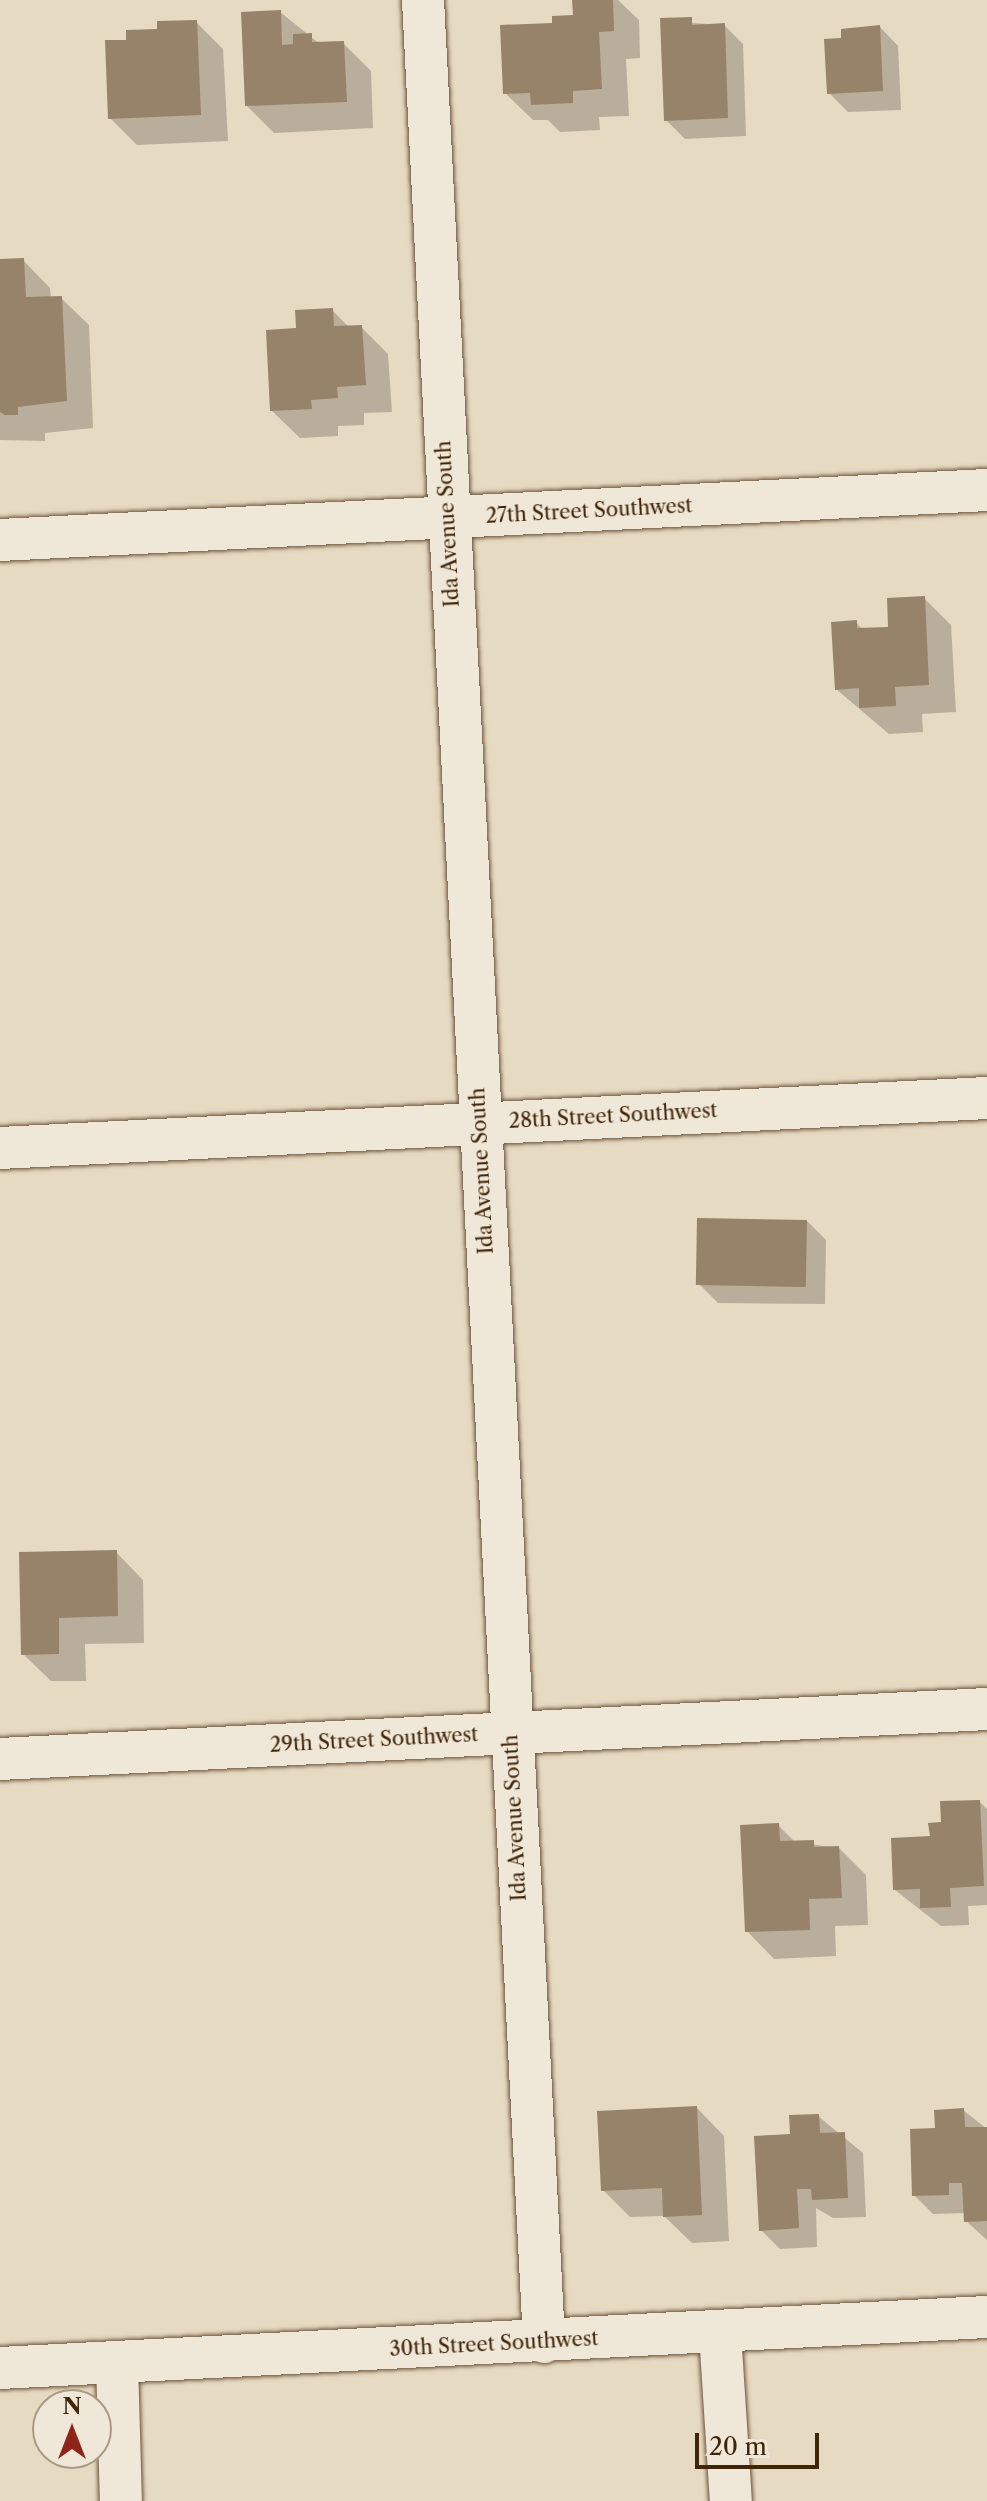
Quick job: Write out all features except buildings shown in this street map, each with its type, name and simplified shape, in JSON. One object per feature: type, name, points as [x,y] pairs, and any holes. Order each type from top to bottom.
[{"type":"street","name":"Ida Avenue South","points":[[423,0],[510,1733],[544,2342]]},
{"type":"street","name":"27th Street Southwest","points":[[0,540],[987,490]]},
{"type":"street","name":"28th Street Southwest","points":[[0,1148],[987,1098]]},
{"type":"street","name":"29th Street Southwest","points":[[0,1759],[987,1709]]},
{"type":"street","name":"30th Street Southwest","points":[[0,2368],[987,2317]]},
{"type":"street","points":[[720,2333],[731,2501]]},
{"type":"street","points":[[117,2362],[121,2501]]}]
